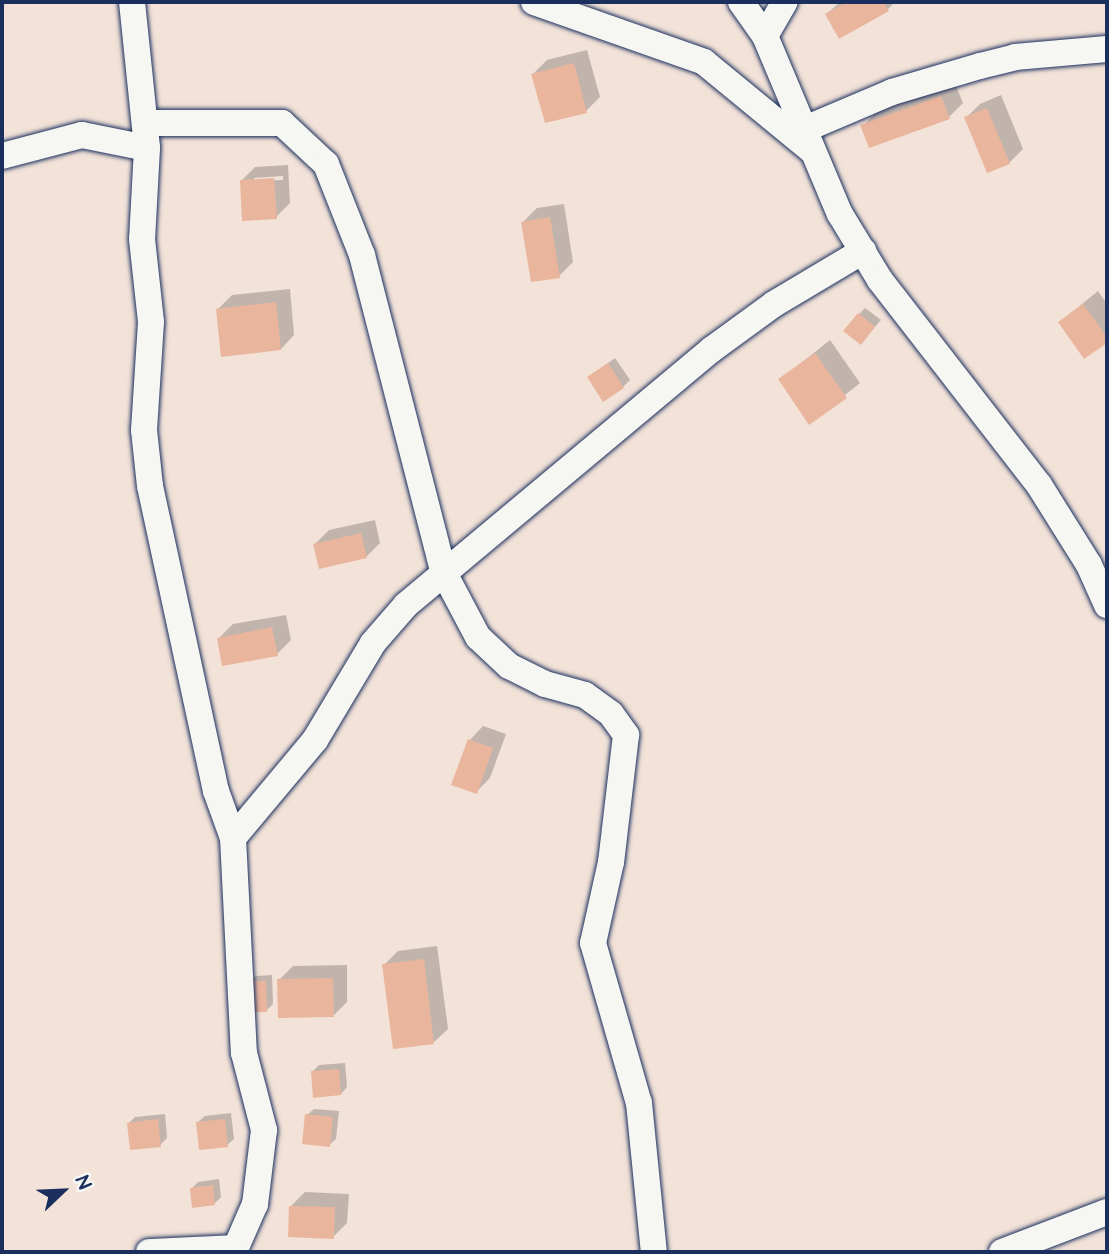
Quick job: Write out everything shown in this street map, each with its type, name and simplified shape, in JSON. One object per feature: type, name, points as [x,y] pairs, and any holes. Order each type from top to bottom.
[{"type":"street","points":[[132,2],[147,136],[142,239],[151,322],[144,430],[150,486],[216,791],[233,838],[244,1053],[264,1130],[255,1204],[234,1250],[149,1252]]},
{"type":"street","points":[[534,2],[704,62],[817,156]]},
{"type":"street","points":[[741,2],[765,36],[840,214],[880,280],[1039,485],[1089,565],[1107,605]]},
{"type":"street","points":[[765,36],[785,2]]},
{"type":"street","points":[[805,129],[892,92],[980,66],[1015,57],[1107,49]]},
{"type":"street","points":[[2,156],[82,135],[147,136],[282,123],[326,164],[362,255],[443,571],[478,637],[509,666],[545,684],[585,695],[611,713],[626,735],[611,862],[593,943],[639,1103],[654,1252]]},
{"type":"street","points":[[233,838],[315,740],[373,642],[443,571],[711,350],[774,304],[863,251]]},
{"type":"street","points":[[1002,1252],[1107,1212]]},
{"type":"building","points":[[847,2],[883,2],[889,11],[839,39],[825,14]]},
{"type":"building","points":[[574,63],[587,113],[545,123],[531,74]]},
{"type":"building","points":[[941,96],[950,119],[869,148],[860,125]]},
{"type":"building","points":[[987,108],[1010,164],[987,173],[964,117]]},
{"type":"building","points":[[274,178],[277,219],[242,221],[240,180]]},
{"type":"building","points":[[550,217],[560,278],[531,282],[521,222]]},
{"type":"building","points":[[276,302],[281,350],[221,357],[216,309]]},
{"type":"building","points":[[1083,304],[1107,337],[1107,343],[1084,359],[1058,322]]},
{"type":"building","points":[[858,313],[875,327],[861,345],[843,331]]},
{"type":"building","points":[[815,353],[847,398],[809,425],[778,379]]},
{"type":"building","points":[[608,363],[624,388],[603,402],[587,377]]},
{"type":"building","points":[[361,533],[367,558],[319,569],[313,544]]},
{"type":"building","points":[[272,627],[278,656],[222,666],[217,638]]},
{"type":"building","points":[[468,739],[493,748],[477,794],[451,785]]},
{"type":"building","points":[[424,959],[434,1044],[393,1049],[382,964]]},
{"type":"building","points":[[333,978],[334,1017],[278,1018],[277,979]]},
{"type":"building","points":[[248,981],[266,981],[267,1012],[248,1012]]},
{"type":"building","points":[[339,1069],[341,1095],[313,1098],[311,1071]]},
{"type":"building","points":[[305,1114],[333,1117],[330,1147],[302,1144]]},
{"type":"building","points":[[158,1119],[161,1147],[130,1150],[127,1123]]},
{"type":"building","points":[[225,1119],[228,1147],[199,1150],[196,1122]]},
{"type":"building","points":[[213,1185],[215,1205],[192,1208],[190,1188]]},
{"type":"building","points":[[289,1206],[335,1207],[334,1239],[288,1237]]}]
